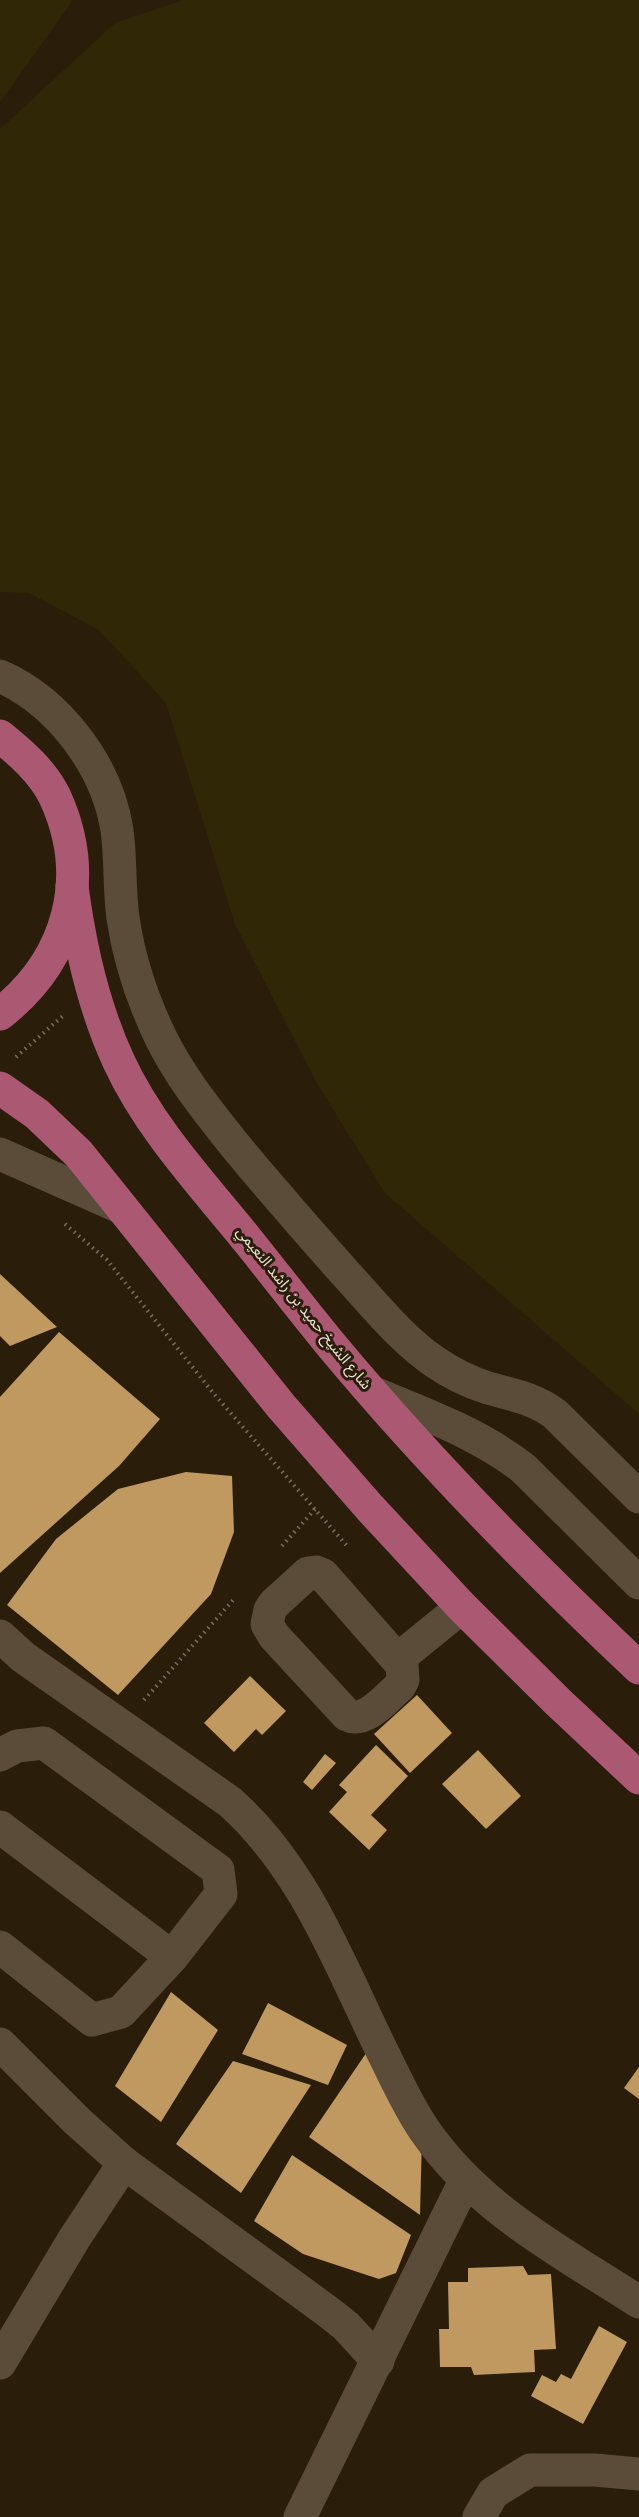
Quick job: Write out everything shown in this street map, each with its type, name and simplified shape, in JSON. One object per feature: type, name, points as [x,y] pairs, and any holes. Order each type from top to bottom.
[{"type":"main road","points":[[0,736],[27,758],[54,796],[69,840],[72,886],[65,927],[47,965],[21,998],[0,1014]]},
{"type":"main road","name":"شارع الشيخ حميد بن راشد النعيمي","points":[[72,886],[78,932],[88,978],[102,1022],[120,1064],[143,1104],[169,1142],[333,1347],[374,1393],[516,1548],[639,1668]]},
{"type":"main road","points":[[0,1088],[37,1114],[79,1154],[281,1406],[370,1508],[462,1607],[639,1778]]},
{"type":"street","points":[[0,676],[12,681],[50,708],[80,743],[103,784],[117,828],[123,917],[144,1000],[161,1039],[182,1076],[207,1111],[306,1230],[411,1343],[434,1362],[459,1377],[543,1405],[555,1414],[639,1497]]},
{"type":"street","points":[[0,1154],[122,1208]]},
{"type":"street","points":[[374,1393],[455,1427],[502,1452],[523,1468],[639,1583]]},
{"type":"street","points":[[398,1659],[462,1607]]},
{"type":"street","points":[[0,1636],[23,1656],[230,1802],[251,1820],[301,1885],[407,2102],[443,2156],[465,2181],[512,2220],[639,2302]]},
{"type":"street","points":[[0,1755],[18,1746],[44,1743],[218,1870],[221,1894],[172,1957],[122,2012],[92,2020],[0,1947]]},
{"type":"street","points":[[0,1827],[172,1957]]},
{"type":"street","points":[[0,2044],[77,2121],[124,2163],[327,2312],[363,2343],[378,2361]]},
{"type":"street","points":[[0,2363],[74,2239],[124,2163]]},
{"type":"street","points":[[300,2517],[465,2181]]},
{"type":"street","points":[[479,2517],[493,2493],[530,2470],[595,2470],[639,2474]]},
{"type":"path","points":[[59,1218],[107,1260],[214,1394],[350,1550]]},
{"type":"path","points":[[276,1552],[315,1509]]},
{"type":"path","points":[[122,1725],[238,1596]]},
{"type":"sand","points":[[0,0],[73,0],[0,102]]},
{"type":"sand","points":[[183,0],[639,0],[639,1414],[385,1193],[316,1082],[235,924],[166,703],[99,630],[29,593],[0,592],[0,129],[115,23]]},
{"type":"building","points":[[0,1274],[57,1327],[10,1346],[0,1336]]},
{"type":"building","points":[[59,1332],[160,1419],[119,1466],[0,1573],[0,1397]]},
{"type":"building","points":[[186,1472],[232,1476],[234,1532],[211,1594],[118,1695],[7,1605],[56,1539],[118,1489]]},
{"type":"building","points":[[250,1676],[286,1711],[262,1735],[256,1729],[234,1752],[204,1723]]},
{"type":"building","points":[[417,1695],[452,1733],[410,1773],[374,1734]]},
{"type":"building","points":[[376,1745],[408,1776],[371,1815],[387,1830],[369,1850],[329,1812],[347,1792],[339,1785]]},
{"type":"building","points":[[478,1750],[521,1796],[486,1829],[442,1784]]},
{"type":"building","points":[[325,1754],[336,1763],[312,1790],[303,1782]]},
{"type":"building","points":[[171,1992],[218,2030],[161,2122],[115,2086]]},
{"type":"building","points":[[268,2003],[347,2045],[328,2085],[242,2054]]},
{"type":"building","points":[[373,2043],[422,2136],[420,2215],[309,2137]]},
{"type":"building","points":[[233,2061],[311,2085],[241,2193],[176,2144]]},
{"type":"building","points":[[639,2067],[639,2099],[624,2088]]},
{"type":"building","points":[[292,2155],[411,2235],[396,2273],[379,2279],[303,2254],[254,2221]]},
{"type":"building","points":[[523,2266],[528,2275],[551,2274],[556,2349],[534,2350],[535,2372],[474,2375],[471,2367],[440,2367],[439,2329],[449,2329],[448,2282],[468,2282],[468,2268]]},
{"type":"building","points":[[599,2326],[627,2342],[583,2424],[531,2396],[542,2375],[556,2382],[561,2374],[571,2379]]}]
